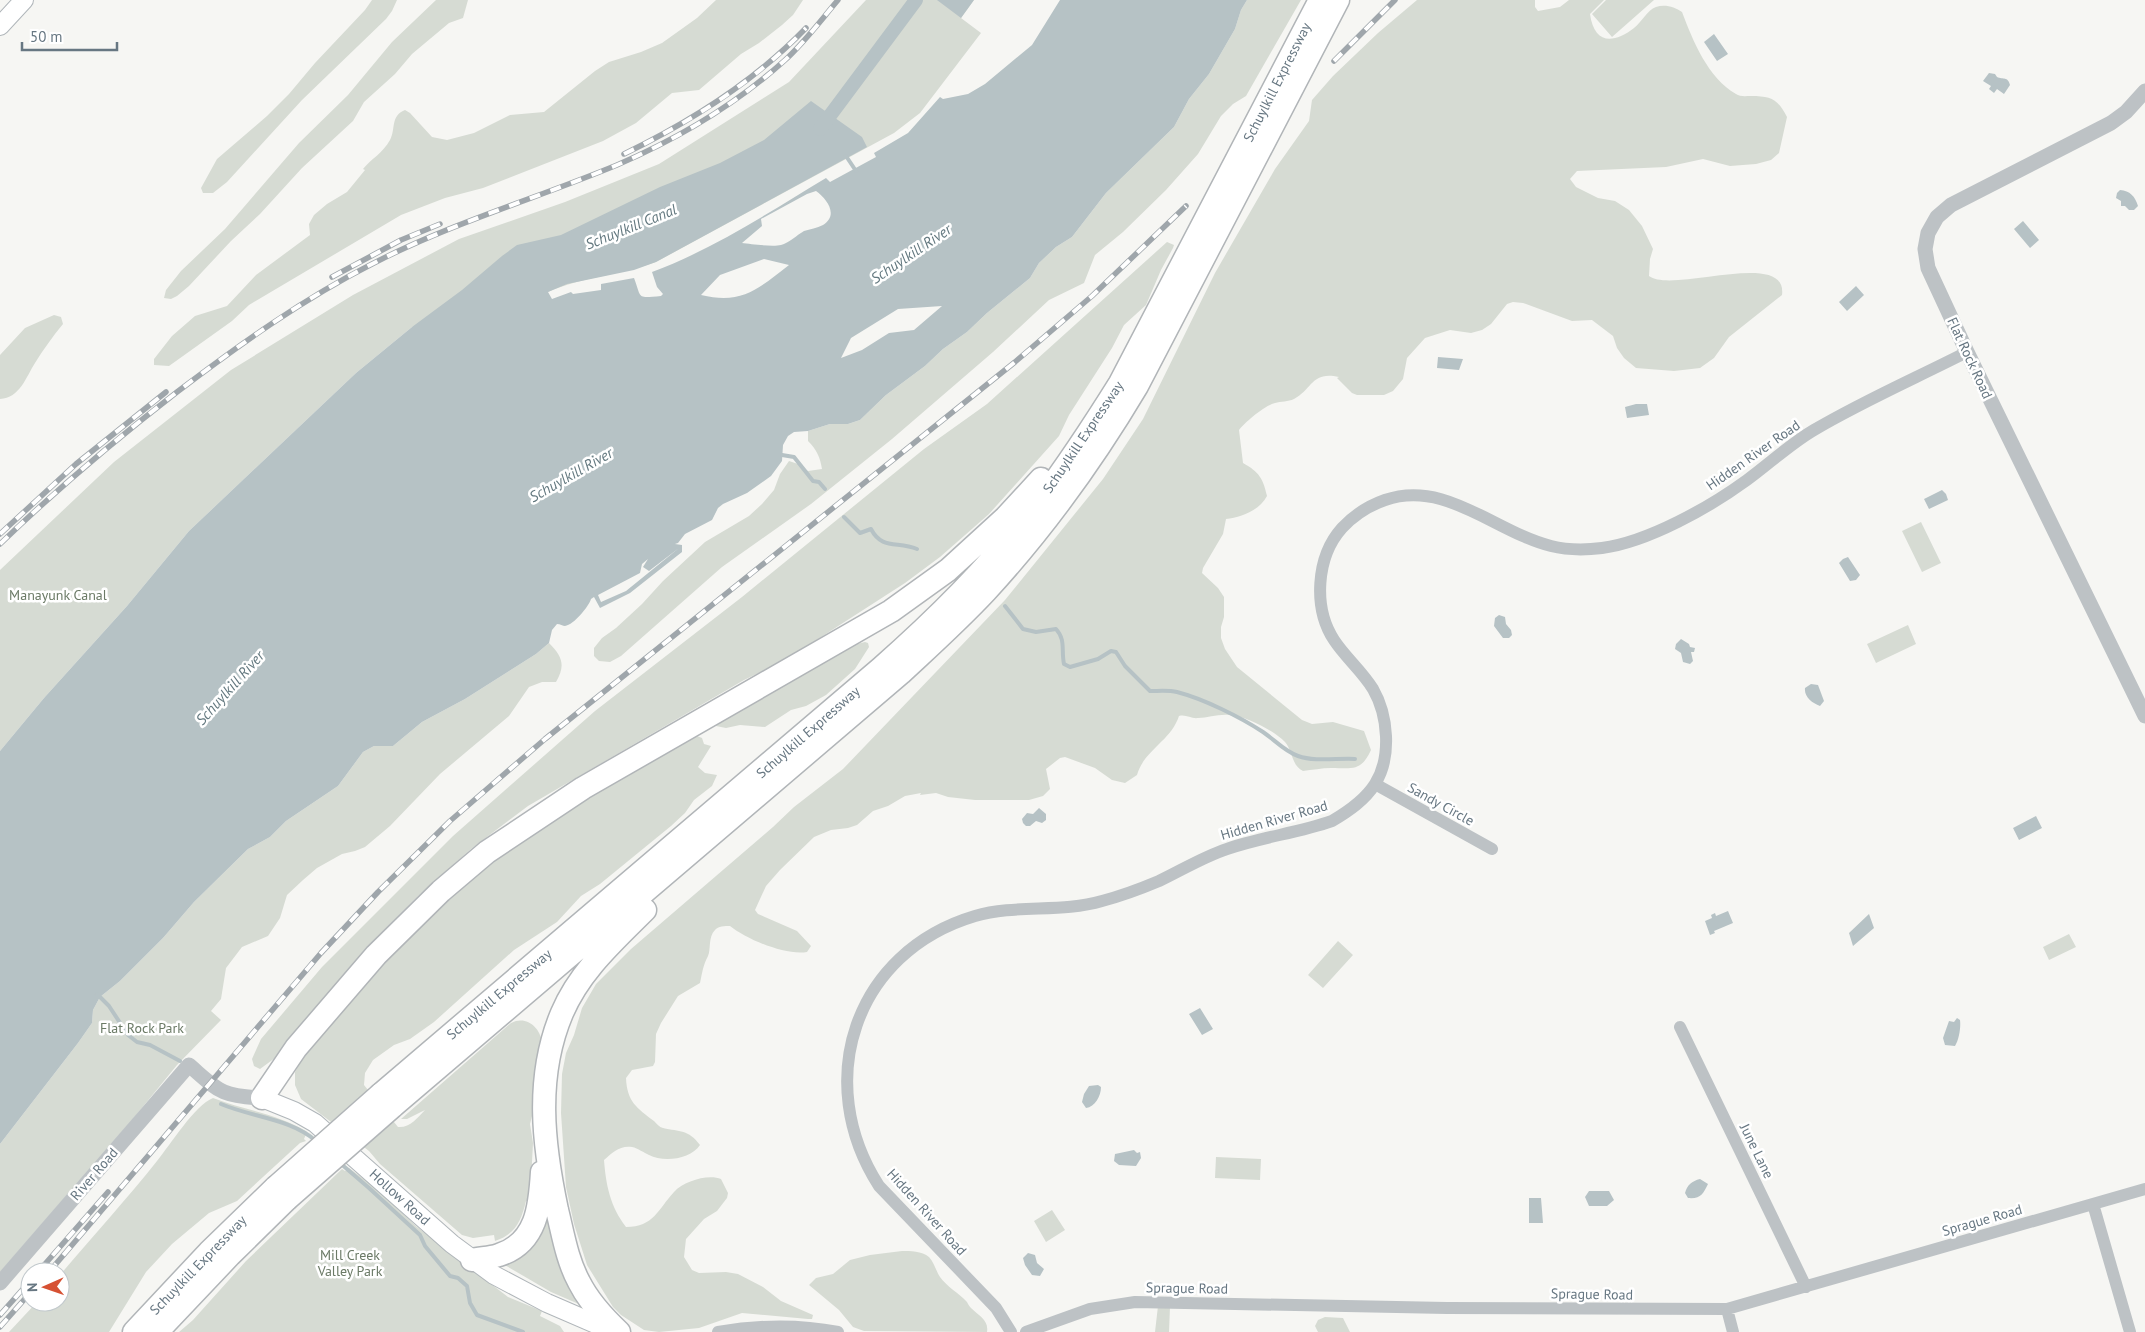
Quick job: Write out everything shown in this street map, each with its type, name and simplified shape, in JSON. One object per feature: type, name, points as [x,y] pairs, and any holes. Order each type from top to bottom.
[{"type":"highway","name":"Schuylkill Expressway","points":[[134,1332],[209,1252],[281,1193],[916,637],[968,585],[1012,536],[1041,500],[1094,425],[1120,384],[1320,0]]},
{"type":"highway","name":"Schuylkill Expressway","points":[[386,1101],[770,787],[901,673],[952,625],[1014,559],[1073,485],[1112,427],[1145,372],[1338,0]]},
{"type":"highway","points":[[262,1098],[296,1048],[351,984],[404,927],[465,870],[512,835],[584,788],[876,620],[930,585],[1006,517],[1048,470],[1094,425]]},
{"type":"highway","points":[[472,1260],[498,1256],[512,1250],[523,1242],[532,1229],[538,1214],[541,1195],[544,1135],[544,1088],[553,1040],[562,1013],[583,976],[597,957],[770,787]]},
{"type":"highway","points":[[544,1135],[557,1207],[570,1262],[590,1300],[619,1332]]},
{"type":"highway","name":"Schuylkill Expressway","points":[[157,1332],[223,1261],[281,1193]]},
{"type":"main road","points":[[0,26],[24,0]]},
{"type":"main road","name":"Hollow Road","points":[[262,1098],[294,1111],[315,1123],[472,1260],[494,1275],[522,1291],[614,1332]]},
{"type":"street","name":"Flat Rock Road","points":[[2145,91],[2126,112],[2111,123],[1944,210],[1931,225],[1926,240],[1928,268],[1967,352],[2145,716]]},
{"type":"street","name":"Hidden River Road","points":[[1011,1332],[996,1308],[879,1186],[859,1149],[847,1101],[848,1073],[857,1026],[865,1006],[894,964],[916,945],[941,929],[961,920],[992,912],[1066,908],[1115,898],[1158,881],[1228,848],[1332,821],[1355,806],[1375,784],[1380,773],[1386,748],[1386,732],[1379,703],[1373,689],[1332,638],[1325,624],[1320,594],[1324,560],[1331,545],[1338,532],[1359,513],[1390,498],[1419,495],[1448,501],[1551,546],[1584,549],[1622,545],[1655,532],[1704,507],[1748,480],[1811,431],[1967,352]]},
{"type":"street","name":"Sandy Circle","points":[[1375,784],[1492,849]]},
{"type":"street","name":"June Lane","points":[[1680,1027],[1806,1287]]},
{"type":"street","name":"Hollow Road","points":[[189,1065],[223,1093],[262,1098]]},
{"type":"street","name":"River Road","points":[[0,1283],[189,1065]]},
{"type":"street","name":"Sprague Road","points":[[1026,1332],[1096,1308],[1135,1302],[1352,1307],[1727,1310],[2145,1189]]},
{"type":"street","points":[[2093,1204],[2130,1332]]},
{"type":"street","points":[[1727,1310],[1733,1332]]},
{"type":"street","points":[[718,1332],[790,1326],[838,1332]]},
{"type":"green space","points":[[372,0],[397,0],[386,19],[302,100],[227,182],[213,193],[203,193],[201,188],[217,159],[267,116],[289,94]]},
{"type":"green space","points":[[436,0],[468,0],[463,18],[449,23],[412,54],[395,74],[364,102],[353,121],[302,168],[189,286],[171,299],[164,298],[166,290],[181,271],[225,229],[299,143],[348,95],[392,42]]},
{"type":"green space","points":[[716,0],[803,0],[793,15],[782,25],[741,54],[699,90],[672,93],[636,123],[603,141],[483,188],[445,198],[401,215],[249,305],[232,321],[169,366],[154,365],[154,359],[172,336],[195,316],[227,306],[256,275],[310,235],[309,224],[314,215],[327,204],[347,192],[365,170],[363,169],[384,149],[392,136],[395,119],[400,113],[405,110],[432,137],[447,140],[474,133],[510,115],[544,112],[609,62],[662,43],[697,18]]},
{"type":"green space","name":"Manayunk Canal","points":[[866,0],[974,0],[961,18],[981,33],[920,113],[894,133],[656,262],[412,327],[356,373],[189,531],[127,606],[44,698],[0,751],[0,570],[114,462],[231,370],[353,295],[459,239],[565,202],[659,164],[789,82]]},
{"type":"green space","points":[[1247,0],[1301,0],[1246,96],[1233,104],[1221,116],[1198,154],[1166,190],[1123,232],[1095,255],[1084,283],[1049,300],[993,352],[892,439],[811,504],[722,567],[621,656],[610,662],[599,661],[594,656],[594,648],[602,638],[642,604],[663,581],[705,542],[749,516],[762,504],[774,490],[780,474],[789,461],[798,464],[808,471],[822,469],[818,454],[808,441],[808,431],[830,424],[848,424],[860,420],[886,395],[967,332],[1030,278],[1039,263],[1056,247],[1072,237],[1106,193],[1174,127],[1189,99],[1209,74],[1235,29],[1241,10]]},
{"type":"green space","points":[[1417,0],[1535,0],[1535,7],[1538,11],[1560,7],[1569,0],[1604,0],[1590,14],[1595,31],[1600,36],[1611,39],[1634,28],[1656,7],[1670,6],[1682,12],[1703,58],[1717,79],[1739,96],[1769,98],[1780,106],[1787,117],[1779,153],[1771,160],[1756,164],[1730,166],[1703,159],[1666,167],[1577,171],[1570,179],[1576,187],[1598,198],[1615,201],[1629,210],[1642,226],[1653,249],[1650,259],[1649,276],[1662,280],[1680,280],[1749,273],[1767,275],[1779,281],[1782,295],[1729,337],[1714,358],[1700,368],[1674,371],[1636,368],[1624,358],[1617,348],[1613,336],[1592,320],[1572,321],[1523,303],[1513,302],[1507,304],[1491,324],[1482,330],[1471,333],[1450,330],[1425,338],[1407,358],[1403,379],[1393,391],[1384,395],[1357,395],[1352,393],[1337,378],[1339,377],[1323,377],[1313,382],[1294,399],[1271,404],[1245,423],[1239,430],[1243,463],[1260,476],[1267,496],[1259,506],[1249,512],[1238,517],[1226,519],[1223,534],[1202,573],[1218,588],[1224,597],[1221,638],[1225,649],[1237,667],[1302,720],[1312,724],[1333,722],[1364,731],[1371,750],[1367,757],[1355,767],[1303,771],[1294,762],[1290,749],[1285,742],[1259,724],[1229,715],[1195,718],[1179,716],[1170,732],[1140,766],[1137,775],[1125,783],[1112,780],[1095,768],[1065,757],[1060,758],[1046,769],[1050,789],[1043,796],[1029,800],[975,800],[948,797],[936,793],[920,795],[921,793],[905,796],[888,806],[873,811],[857,825],[831,830],[814,837],[766,886],[755,910],[758,914],[797,931],[811,946],[807,952],[798,953],[778,949],[756,941],[730,926],[722,926],[716,929],[711,936],[709,953],[700,983],[678,996],[661,1023],[656,1034],[655,1062],[653,1066],[632,1070],[626,1078],[628,1093],[638,1108],[660,1127],[688,1134],[700,1145],[690,1154],[669,1159],[662,1159],[634,1148],[624,1147],[616,1150],[604,1160],[610,1195],[616,1211],[626,1227],[643,1224],[649,1220],[678,1188],[703,1178],[721,1179],[728,1193],[727,1198],[717,1211],[704,1219],[686,1239],[684,1257],[692,1270],[699,1273],[726,1272],[738,1274],[763,1287],[781,1301],[813,1315],[812,1319],[742,1313],[699,1328],[659,1332],[644,1330],[621,1315],[613,1307],[587,1265],[574,1224],[566,1187],[561,1113],[562,1074],[566,1053],[574,1035],[582,1008],[596,984],[631,949],[794,807],[843,769],[1005,600],[1103,479],[1143,419],[1215,273],[1275,169],[1309,121],[1312,100],[1333,76],[1378,33]]},
{"type":"green space","points":[[1606,0],[1654,0],[1612,37],[1592,14]]},
{"type":"green space","points":[[1167,242],[1174,245],[1173,248],[1146,305],[1124,325],[1112,348],[1069,415],[1059,436],[989,514],[940,557],[905,583],[787,659],[744,680],[528,806],[471,849],[418,896],[366,948],[275,1058],[260,1069],[254,1066],[252,1059],[261,1039],[322,967],[453,836],[595,711],[742,597],[924,449],[987,404]]},
{"type":"green space","points":[[54,315],[61,317],[63,324],[35,363],[22,386],[13,395],[0,399],[0,355],[25,328]]},
{"type":"green space","points":[[1921,522],[1941,563],[1922,572],[1902,531]]},
{"type":"green space","points":[[1908,625],[1916,644],[1876,663],[1867,644]]},
{"type":"green space","name":"Flat Rock Park","points":[[549,643],[560,657],[562,666],[556,682],[542,682],[529,687],[509,716],[440,774],[390,826],[365,847],[342,854],[317,868],[287,895],[280,918],[268,936],[242,947],[226,968],[221,999],[211,1011],[221,1020],[177,1065],[132,1120],[0,1272],[0,1144],[92,1023],[93,1010],[100,997],[120,981],[163,938],[194,902],[248,849],[270,837],[286,821],[338,786],[363,752],[374,746],[393,746],[422,722],[465,699],[536,654]]},
{"type":"green space","points":[[868,643],[869,647],[855,669],[826,695],[806,706],[791,710],[765,727],[740,725],[726,728],[716,726],[717,722],[857,644]]},
{"type":"green space","points":[[697,736],[702,738],[704,744],[711,746],[698,767],[705,773],[717,775],[712,786],[694,800],[685,813],[671,826],[600,884],[581,896],[557,922],[514,950],[434,1022],[410,1039],[394,1045],[373,1060],[365,1073],[364,1085],[398,1127],[402,1127],[413,1122],[425,1110],[407,1119],[401,1119],[511,1023],[522,1020],[527,1022],[535,1027],[541,1037],[542,1042],[530,1124],[533,1143],[530,1200],[526,1201],[520,1221],[508,1235],[495,1241],[494,1235],[473,1238],[462,1235],[380,1164],[369,1151],[301,1099],[295,1085],[295,1072],[302,1059],[373,973],[447,900],[522,838],[644,763]]},
{"type":"green space","points":[[2069,934],[2076,947],[2049,960],[2043,947]]},
{"type":"green space","points":[[1338,941],[1353,955],[1323,988],[1308,975]]},
{"type":"green space","points":[[213,1098],[273,1116],[307,1132],[304,1139],[306,1141],[300,1143],[237,1201],[209,1213],[172,1244],[146,1272],[109,1332],[9,1332],[28,1312],[70,1312],[70,1263],[145,1176],[183,1126],[206,1102]]},
{"type":"green space","points":[[1216,1157],[1261,1159],[1260,1180],[1215,1178]]},
{"type":"green space","name":"Mill Creek Valley Park","points":[[349,1168],[376,1188],[417,1227],[508,1297],[542,1311],[540,1316],[560,1326],[564,1332],[179,1332],[193,1320],[246,1261],[342,1169],[345,1171]]},
{"type":"green space","points":[[548,1206],[581,1305],[551,1292],[503,1264],[522,1255],[529,1249],[543,1227]]},
{"type":"green space","points":[[1052,1210],[1065,1230],[1046,1242],[1034,1221]]},
{"type":"green space","points":[[902,1251],[919,1252],[929,1257],[943,1281],[985,1321],[987,1332],[864,1331],[853,1327],[839,1310],[809,1285],[816,1278],[833,1274],[850,1260],[870,1255]]},
{"type":"green space","points":[[1158,1306],[1170,1307],[1169,1332],[1155,1332]]},
{"type":"green space","points":[[1325,1317],[1343,1318],[1350,1332],[1318,1332],[1315,1326],[1318,1320]]},
{"type":"water","points":[[937,0],[974,0],[961,18]]},
{"type":"water","name":"Schuylkill River","points":[[1060,0],[1247,0],[1241,10],[1235,29],[1209,74],[1189,99],[1174,127],[1106,193],[1072,237],[1056,247],[1039,263],[1030,278],[967,332],[886,395],[860,420],[848,424],[830,424],[808,431],[794,432],[788,436],[783,445],[782,461],[771,476],[747,493],[723,504],[718,508],[712,520],[685,534],[675,544],[682,545],[682,552],[630,593],[600,608],[594,597],[581,615],[569,625],[557,624],[552,630],[549,643],[536,654],[465,699],[422,722],[393,746],[374,746],[363,752],[338,786],[286,821],[270,837],[248,849],[194,902],[163,938],[120,981],[100,997],[93,1010],[92,1023],[0,1144],[0,751],[44,698],[127,606],[189,531],[356,373],[517,245],[561,235],[660,187],[720,163],[764,140],[811,101],[862,137],[867,147],[656,262],[634,270],[567,284],[548,292],[552,299],[571,292],[573,294],[601,290],[601,284],[634,278],[641,296],[661,296],[663,294],[657,287],[652,272],[719,241],[826,178],[830,182],[876,157],[874,153],[908,133],[940,97],[943,99],[968,94],[985,84],[1032,45]],"holes":[[[816,191],[830,207],[830,217],[823,225],[804,231],[790,241],[777,246],[742,243],[762,226],[761,219]],[[764,259],[789,265],[749,293],[728,298],[701,295],[720,275]],[[942,306],[914,330],[889,333],[862,350],[841,358],[851,338],[898,309]],[[679,548],[626,591],[601,602],[598,595],[640,573],[642,564],[648,559],[643,567],[649,571]]]},
{"type":"water","points":[[1714,34],[1728,54],[1717,61],[1704,42]]},
{"type":"water","points":[[1989,73],[2008,80],[2010,85],[2004,94],[1997,89],[1994,93],[1989,89],[1991,86],[1983,81]]},
{"type":"water","points":[[2120,190],[2134,197],[2138,206],[2134,210],[2121,206],[2121,201],[2116,198]]},
{"type":"water","points":[[2023,221],[2039,240],[2030,248],[2014,229]]},
{"type":"water","points":[[1856,286],[1864,295],[1847,311],[1839,302]]},
{"type":"water","points":[[1438,357],[1463,359],[1459,370],[1437,368]]},
{"type":"water","points":[[1647,404],[1649,415],[1627,418],[1625,407]]},
{"type":"water","points":[[1942,490],[1948,500],[1929,509],[1924,499]]},
{"type":"water","points":[[1848,557],[1860,575],[1856,580],[1850,581],[1839,563]]},
{"type":"water","points":[[1499,615],[1505,617],[1506,624],[1511,630],[1512,635],[1509,638],[1503,638],[1494,626],[1495,618]]},
{"type":"water","points":[[1681,639],[1689,644],[1690,647],[1695,648],[1694,652],[1691,652],[1693,661],[1690,664],[1683,662],[1681,653],[1675,649],[1676,644]]},
{"type":"water","points":[[1811,684],[1818,685],[1824,701],[1820,706],[1807,697],[1805,688]]},
{"type":"water","points":[[1039,808],[1046,814],[1046,820],[1042,823],[1036,821],[1030,826],[1026,826],[1022,819],[1027,813],[1033,814]]},
{"type":"water","points":[[2036,816],[2042,828],[2019,840],[2013,828]]},
{"type":"water","points":[[1728,911],[1733,923],[1714,931],[1715,933],[1710,935],[1705,921],[1712,918],[1711,915],[1715,913],[1716,916]]},
{"type":"water","points":[[1869,914],[1874,928],[1853,946],[1849,933]]},
{"type":"water","points":[[1200,1008],[1213,1029],[1202,1035],[1189,1014]]},
{"type":"water","points":[[1957,1018],[1960,1020],[1960,1026],[1959,1037],[1955,1046],[1945,1045],[1943,1038],[1949,1021],[1954,1022]]},
{"type":"water","points":[[1098,1085],[1101,1087],[1099,1097],[1092,1106],[1086,1108],[1082,1102],[1084,1094],[1089,1086]]},
{"type":"water","points":[[1134,1150],[1137,1153],[1140,1152],[1141,1158],[1136,1166],[1119,1165],[1114,1161],[1115,1154]]},
{"type":"water","points":[[1700,1179],[1708,1184],[1705,1191],[1699,1197],[1688,1198],[1685,1193],[1687,1188],[1692,1182]]},
{"type":"water","points":[[1589,1191],[1609,1191],[1614,1200],[1607,1206],[1589,1206],[1585,1197]]},
{"type":"water","points":[[1529,1198],[1541,1198],[1543,1223],[1529,1223]]},
{"type":"water","points":[[1028,1253],[1035,1255],[1037,1263],[1044,1269],[1040,1276],[1032,1275],[1025,1265],[1023,1258]]},
{"type":"waterway","name":"Schuylkill Canal","points":[[820,129],[916,0]]},
{"type":"waterway","points":[[846,156],[856,171]]},
{"type":"waterway","points":[[782,455],[794,457],[813,481],[819,482],[825,489]]},
{"type":"waterway","points":[[844,517],[860,533],[871,529],[880,540],[917,549]]},
{"type":"waterway","points":[[1005,606],[1023,629],[1036,632],[1056,629],[1062,641],[1064,664],[1070,667],[1098,659],[1111,651],[1116,652],[1125,666],[1150,691],[1177,692],[1210,704],[1254,726],[1288,751],[1298,756],[1319,759],[1355,759]]},
{"type":"waterway","points":[[97,994],[109,1006],[128,1035],[137,1042],[150,1045],[180,1061]]},
{"type":"waterway","points":[[221,1104],[283,1123],[316,1141]]},
{"type":"waterway","points":[[340,1163],[420,1235],[425,1246],[450,1276],[458,1278],[467,1286],[470,1303],[477,1315],[523,1332]]},
{"type":"railway","points":[[0,544],[64,485],[154,410],[224,357],[296,307],[402,249],[617,165],[662,144],[705,120],[746,92],[784,61],[838,0]]},
{"type":"railway","points":[[1334,61],[1395,0]]},
{"type":"railway","points":[[624,154],[674,128],[721,99],[765,66],[806,28]]},
{"type":"railway","points":[[58,1262],[321,953],[378,892],[450,821],[545,739],[1015,362],[1092,296],[1186,206]]},
{"type":"railway","points":[[332,277],[401,240],[440,224]]},
{"type":"railway","points":[[0,534],[76,464],[166,392]]},
{"type":"railway","points":[[47,1262],[108,1192]]},
{"type":"railway","points":[[0,1315],[20,1292]]},
{"type":"railway","points":[[0,1327],[20,1304]]}]
